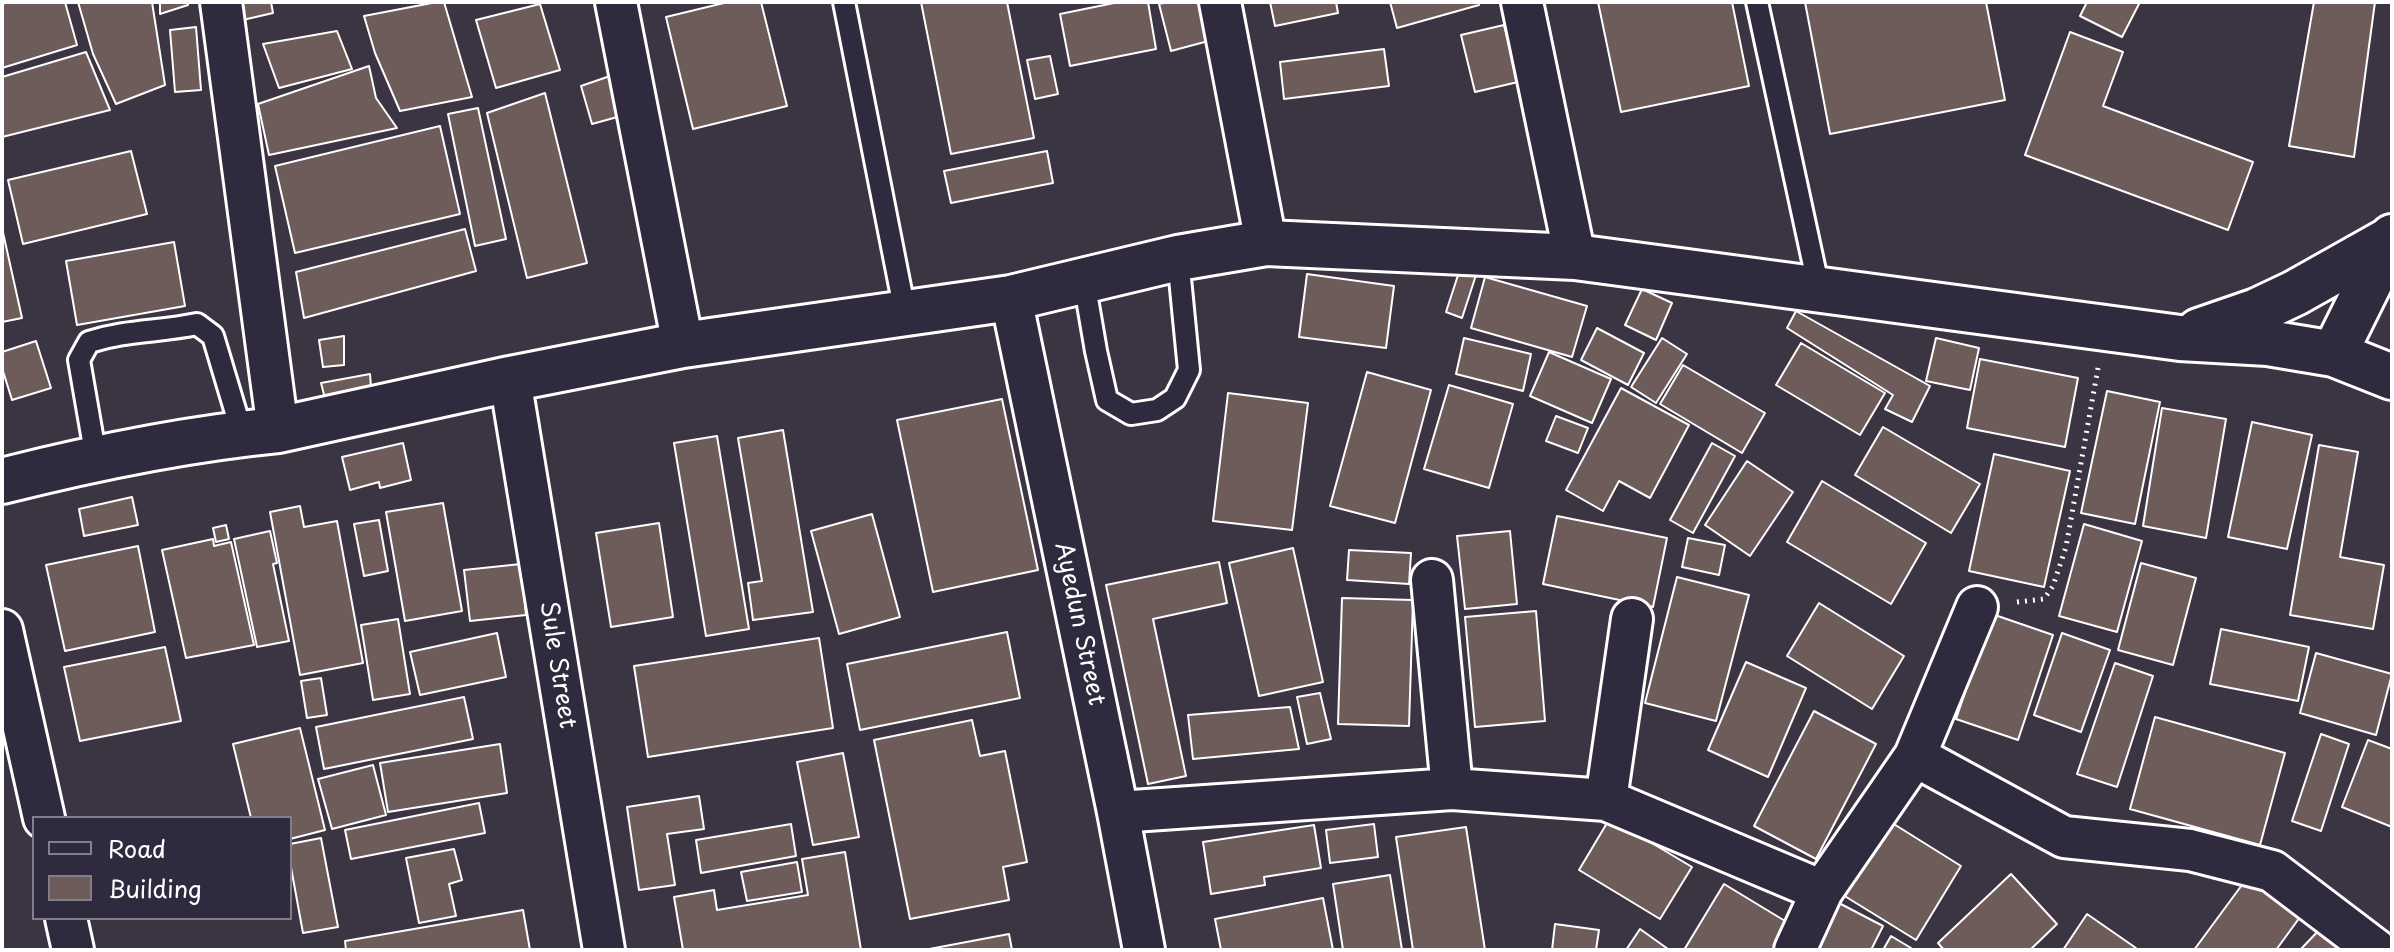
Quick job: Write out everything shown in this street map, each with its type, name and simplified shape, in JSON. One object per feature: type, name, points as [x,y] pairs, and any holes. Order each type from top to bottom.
[{"type":"main road","points":[[2180,338],[2257,311],[2392,238]]},
{"type":"main road","points":[[2334,354],[2392,238]]},
{"type":"main road","points":[[2,481],[96,458],[260,432],[683,345],[1011,298],[1178,258],[1266,243],[1575,257],[2180,338],[2268,343],[2334,354],[2392,377]]},
{"type":"street","points":[[221,2],[260,432]]},
{"type":"street","points":[[616,2],[683,345]]},
{"type":"street","points":[[1220,2],[1266,243]]},
{"type":"street","points":[[1522,2],[1575,257]]},
{"type":"street","name":"Ayedun Street","points":[[1011,298],[1144,950]]},
{"type":"street","name":"Sule Street","points":[[510,379],[604,950]]},
{"type":"street","points":[[1432,580],[1452,789]]},
{"type":"street","points":[[1795,950],[1822,891],[1915,756],[1977,607]]},
{"type":"street","points":[[1606,800],[1632,619]]},
{"type":"street","points":[[2,630],[44,816]]},
{"type":"street","points":[[1915,756],[2064,837],[2190,850],[2272,871],[2376,950]]},
{"type":"street","points":[[1118,812],[1452,789],[1606,800],[1822,891]]},
{"type":"street","points":[[66,920],[73,950]]},
{"type":"lane","points":[[844,2],[905,312]]},
{"type":"lane","points":[[1757,2],[1819,289]]},
{"type":"lane","points":[[1084,281],[1107,400],[1131,414],[1157,410],[1175,398],[1189,370],[1178,258]]},
{"type":"lane","points":[[96,458],[79,360],[89,342],[114,334],[197,324],[213,336],[260,432]]},
{"type":"path","points":[[1977,607],[2044,599],[2053,586],[2066,547],[2104,327]]},
{"type":"building","points":[[65,2],[77,45],[2,68],[2,4]]},
{"type":"building","points":[[78,2],[152,2],[165,85],[116,104],[93,54]]},
{"type":"building","points":[[160,2],[188,2],[188,5],[160,14]]},
{"type":"building","points":[[228,2],[271,2],[273,13],[234,22]]},
{"type":"building","points":[[444,2],[472,97],[400,111],[375,53],[364,16]]},
{"type":"building","points":[[728,2],[761,2],[787,106],[693,129],[666,17]]},
{"type":"building","points":[[921,2],[1007,2],[1034,138],[951,154]]},
{"type":"building","points":[[1119,2],[1148,2],[1156,49],[1070,66],[1060,14]]},
{"type":"building","points":[[1202,2],[1212,40],[1171,51],[1159,4]]},
{"type":"building","points":[[1270,2],[1336,2],[1338,13],[1275,26]]},
{"type":"building","points":[[1390,2],[1478,2],[1479,5],[1397,28]]},
{"type":"building","points":[[1598,2],[1732,2],[1749,86],[1621,112]]},
{"type":"building","points":[[1805,2],[1986,2],[2005,100],[1830,134]]},
{"type":"building","points":[[2087,2],[2140,2],[2122,37],[2080,16]]},
{"type":"building","points":[[2314,2],[2375,2],[2354,157],[2289,146]]},
{"type":"building","points":[[540,4],[560,70],[496,88],[476,20]]},
{"type":"building","points":[[1504,25],[1518,82],[1475,92],[1461,35]]},
{"type":"building","points":[[196,27],[201,90],[175,92],[170,30]]},
{"type":"building","points":[[337,31],[352,69],[279,88],[263,44]]},
{"type":"building","points":[[2070,32],[2123,52],[2103,106],[2253,162],[2228,230],[2025,155]]},
{"type":"building","points":[[1384,49],[1389,86],[1284,99],[1280,62]]},
{"type":"building","points":[[86,52],[110,110],[2,137],[2,77]]},
{"type":"building","points":[[1050,56],[1058,94],[1035,99],[1027,60]]},
{"type":"building","points":[[369,66],[376,98],[397,128],[269,155],[258,104]]},
{"type":"building","points":[[610,76],[621,116],[592,124],[581,86]]},
{"type":"building","points":[[545,93],[587,263],[527,278],[487,113]]},
{"type":"building","points":[[478,108],[506,239],[475,246],[448,114]]},
{"type":"building","points":[[440,126],[460,214],[295,253],[275,166]]},
{"type":"building","points":[[131,151],[147,214],[23,244],[8,180]]},
{"type":"building","points":[[1047,151],[1053,183],[951,203],[944,171]]},
{"type":"building","points":[[2,228],[22,318],[2,322]]},
{"type":"building","points":[[465,229],[476,271],[304,318],[296,272]]},
{"type":"building","points":[[174,242],[185,306],[77,325],[66,261]]},
{"type":"building","points":[[1461,266],[1477,272],[1462,318],[1446,312]]},
{"type":"building","points":[[1307,274],[1394,286],[1386,348],[1299,337]]},
{"type":"building","points":[[1485,277],[1587,306],[1572,357],[1471,328]]},
{"type":"building","points":[[1642,289],[1672,303],[1656,340],[1625,325]]},
{"type":"building","points":[[1796,311],[1930,386],[1912,422],[1885,409],[1893,395],[1787,328]]},
{"type":"building","points":[[1597,328],[1644,353],[1628,385],[1581,360]]},
{"type":"building","points":[[344,336],[344,365],[323,367],[319,340]]},
{"type":"building","points":[[1464,338],[1531,354],[1523,391],[1456,374]]},
{"type":"building","points":[[1662,338],[1687,354],[1656,403],[1631,387]]},
{"type":"building","points":[[1936,338],[1979,348],[1970,390],[1926,381]]},
{"type":"building","points":[[36,341],[51,388],[12,400],[2,368],[2,352]]},
{"type":"building","points":[[1801,343],[1885,393],[1860,435],[1776,385]]},
{"type":"building","points":[[1549,352],[1611,379],[1592,423],[1530,396]]},
{"type":"building","points":[[1980,359],[2078,378],[2065,447],[1967,428]]},
{"type":"building","points":[[1683,365],[1765,413],[1742,453],[1660,404]]},
{"type":"building","points":[[1367,372],[1431,390],[1395,523],[1330,506]]},
{"type":"building","points":[[370,374],[372,400],[328,410],[321,383]]},
{"type":"building","points":[[1449,385],[1513,404],[1489,488],[1424,469]]},
{"type":"building","points":[[1621,388],[1689,425],[1650,498],[1619,481],[1603,511],[1566,490]]},
{"type":"building","points":[[2107,391],[2160,402],[2135,524],[2081,513]]},
{"type":"building","points":[[1228,393],[1308,403],[1292,530],[1213,521]]},
{"type":"building","points":[[1002,399],[1038,570],[933,592],[897,420]]},
{"type":"building","points":[[2162,408],[2226,419],[2206,538],[2143,526]]},
{"type":"building","points":[[1556,416],[1588,428],[1578,453],[1546,441]]},
{"type":"building","points":[[2252,422],[2312,435],[2287,549],[2228,537]]},
{"type":"building","points":[[1883,427],[1980,484],[1951,533],[1855,475]]},
{"type":"building","points":[[783,430],[813,612],[753,620],[748,583],[762,581],[738,438]]},
{"type":"building","points":[[717,436],[749,629],[706,636],[674,443]]},
{"type":"building","points":[[403,443],[411,480],[380,488],[379,482],[350,490],[342,457]]},
{"type":"building","points":[[1712,443],[1735,456],[1693,533],[1670,520]]},
{"type":"building","points":[[2319,445],[2358,452],[2340,557],[2384,565],[2373,629],[2290,615]]},
{"type":"building","points":[[1994,454],[2070,471],[2044,587],[1969,571]]},
{"type":"building","points":[[1747,461],[1793,492],[1750,556],[1705,525]]},
{"type":"building","points":[[1822,481],[1926,543],[1891,604],[1787,542]]},
{"type":"building","points":[[132,497],[138,525],[84,536],[79,509]]},
{"type":"building","points":[[443,503],[462,611],[405,621],[386,512]]},
{"type":"building","points":[[300,506],[304,527],[337,521],[363,663],[300,675],[270,512]]},
{"type":"building","points":[[872,514],[900,617],[839,634],[811,531]]},
{"type":"building","points":[[1557,516],[1667,538],[1653,607],[1543,584]]},
{"type":"building","points":[[379,520],[388,571],[364,576],[354,524]]},
{"type":"building","points":[[659,523],[673,617],[611,627],[596,533]]},
{"type":"building","points":[[2084,524],[2142,541],[2117,632],[2059,616]]},
{"type":"building","points":[[226,525],[229,539],[216,542],[213,528]]},
{"type":"building","points":[[270,531],[277,563],[273,564],[289,641],[257,647],[234,539]]},
{"type":"building","points":[[1510,531],[1517,604],[1465,609],[1457,536]]},
{"type":"building","points":[[1688,538],[1725,545],[1719,575],[1682,567]]},
{"type":"building","points":[[213,539],[214,546],[231,542],[254,645],[186,658],[162,550]]},
{"type":"building","points":[[138,546],[155,632],[65,651],[46,565]]},
{"type":"building","points":[[1293,548],[1323,682],[1259,696],[1229,563]]},
{"type":"building","points":[[1349,550],[1411,553],[1409,584],[1347,580]]},
{"type":"building","points":[[1219,562],[1227,603],[1153,619],[1186,776],[1148,784],[1106,585]]},
{"type":"building","points":[[2141,563],[2196,578],[2173,665],[2118,650]]},
{"type":"building","points":[[521,564],[526,615],[470,621],[464,570]]},
{"type":"building","points":[[1677,577],[1749,595],[1716,721],[1645,703]]},
{"type":"building","points":[[1342,598],[1413,600],[1409,726],[1338,724]]},
{"type":"building","points":[[1819,603],[1904,656],[1872,709],[1787,656]]},
{"type":"building","points":[[1536,611],[1545,721],[1475,727],[1465,617]]},
{"type":"building","points":[[1992,614],[2053,635],[2018,740],[1956,719]]},
{"type":"building","points":[[398,619],[410,694],[373,700],[361,625]]},
{"type":"building","points":[[2221,629],[2309,647],[2298,701],[2210,684]]},
{"type":"building","points":[[1007,632],[1020,698],[860,730],[847,664]]},
{"type":"building","points":[[497,633],[506,677],[420,695],[410,652]]},
{"type":"building","points":[[2062,633],[2110,650],[2081,732],[2034,715]]},
{"type":"building","points":[[819,638],[833,728],[648,757],[634,666]]},
{"type":"building","points":[[165,647],[181,721],[80,741],[64,667]]},
{"type":"building","points":[[2316,653],[2392,674],[2376,735],[2300,713]]},
{"type":"building","points":[[1746,662],[1806,688],[1768,777],[1708,750]]},
{"type":"building","points":[[2115,663],[2153,676],[2117,787],[2077,774]]},
{"type":"building","points":[[321,678],[327,715],[307,718],[301,681]]},
{"type":"building","points":[[1320,693],[1331,739],[1307,744],[1297,697]]},
{"type":"building","points":[[464,697],[473,739],[324,769],[316,727]]},
{"type":"building","points":[[1290,707],[1299,749],[1193,759],[1188,715]]},
{"type":"building","points":[[1814,711],[1876,744],[1816,859],[1754,826]]},
{"type":"building","points":[[2155,717],[2285,753],[2260,845],[2130,809]]},
{"type":"building","points":[[972,720],[980,756],[1005,751],[1027,862],[1003,867],[1009,900],[910,919],[874,740]]},
{"type":"building","points":[[300,728],[325,830],[292,838],[292,816],[251,816],[233,744]]},
{"type":"building","points":[[2321,734],[2349,744],[2321,831],[2292,821]]},
{"type":"building","points":[[2368,740],[2392,749],[2392,827],[2342,807]]},
{"type":"building","points":[[500,744],[507,793],[388,812],[380,763]]},
{"type":"building","points":[[843,753],[859,837],[813,845],[797,762]]},
{"type":"building","points":[[373,765],[386,815],[332,829],[318,779]]},
{"type":"building","points":[[699,796],[704,829],[667,834],[675,885],[639,890],[627,807]]},
{"type":"building","points":[[479,803],[485,833],[351,859],[345,830]]},
{"type":"building","points":[[1610,818],[1692,867],[1660,919],[1579,870]]},
{"type":"building","points":[[1889,821],[1961,866],[1916,940],[1843,895]]},
{"type":"building","points":[[791,824],[796,856],[701,873],[696,840]]},
{"type":"building","points":[[1374,824],[1378,857],[1330,863],[1326,830]]},
{"type":"building","points":[[1314,825],[1321,868],[1264,877],[1265,885],[1211,894],[1203,842]]},
{"type":"building","points":[[1466,827],[1485,950],[1413,950],[1396,837]]},
{"type":"building","points":[[321,838],[338,927],[303,933],[292,873],[292,844]]},
{"type":"building","points":[[454,849],[462,880],[449,884],[456,916],[419,923],[406,858]]},
{"type":"building","points":[[845,852],[861,950],[683,950],[674,897],[714,890],[717,910],[808,895],[802,859]]},
{"type":"building","points":[[797,862],[802,892],[747,901],[741,872]]},
{"type":"building","points":[[2011,874],[2057,924],[2030,950],[1944,950],[1938,943]]},
{"type":"building","points":[[2250,874],[2303,913],[2276,950],[2194,950]]},
{"type":"building","points":[[1390,875],[1402,950],[1343,950],[1333,884]]},
{"type":"building","points":[[1724,884],[1790,924],[1774,950],[1684,950]]},
{"type":"building","points":[[1323,898],[1333,950],[1221,950],[1215,919]]},
{"type":"building","points":[[1837,902],[1883,926],[1871,950],[1812,950]]},
{"type":"building","points":[[523,910],[530,950],[346,950],[345,941]]},
{"type":"building","points":[[2087,914],[2136,948],[2063,950]]},
{"type":"building","points":[[1555,924],[1599,930],[1596,950],[1552,950]]},
{"type":"building","points":[[2322,927],[2346,950],[2300,950]]},
{"type":"building","points":[[1640,929],[1668,949],[1626,950]]},
{"type":"building","points":[[1009,934],[1012,950],[924,950]]},
{"type":"building","points":[[1891,936],[1911,948],[1910,950],[1883,950]]}]
